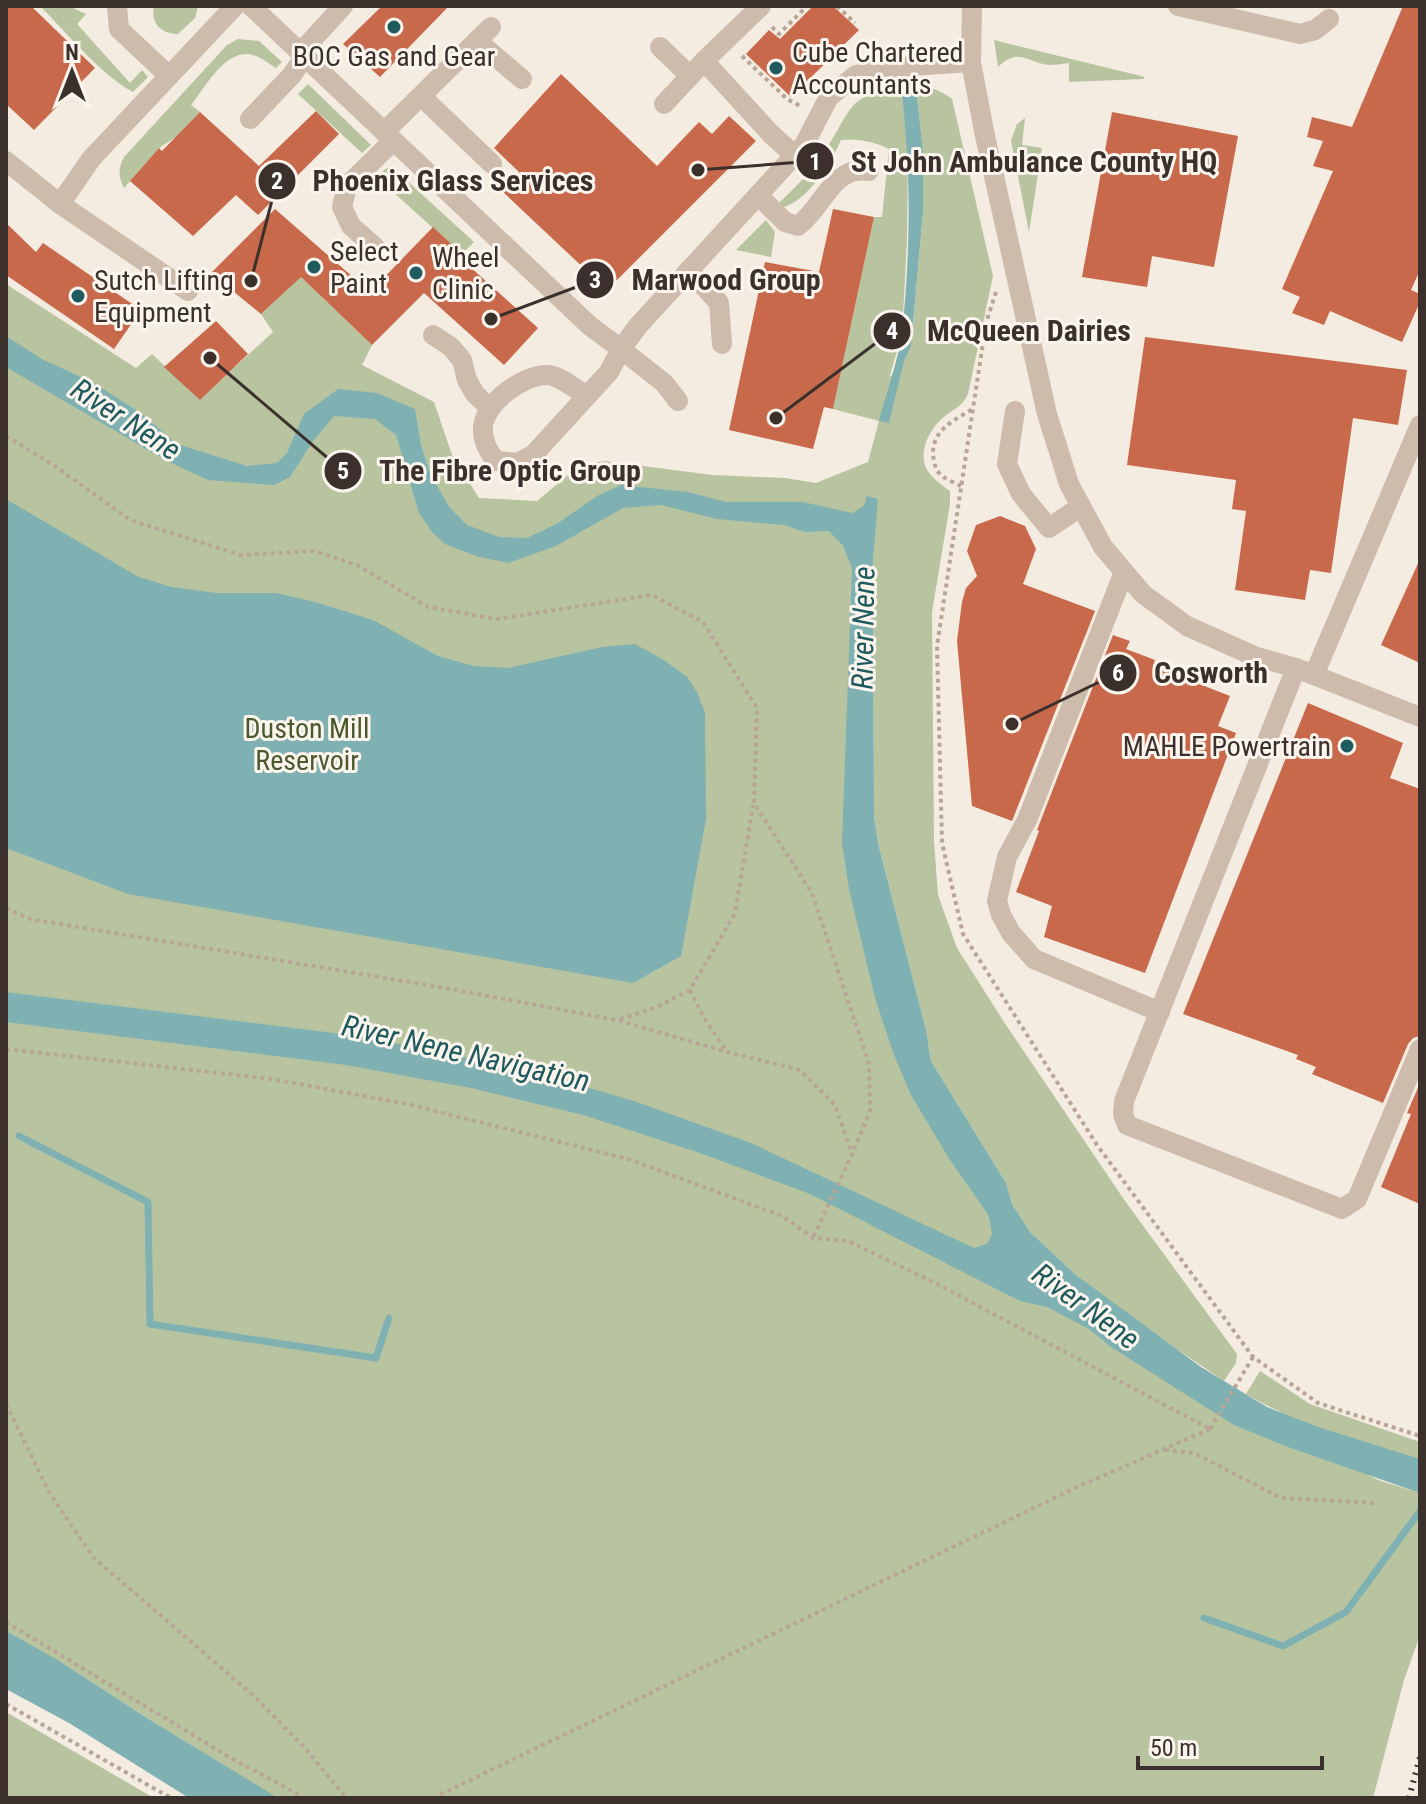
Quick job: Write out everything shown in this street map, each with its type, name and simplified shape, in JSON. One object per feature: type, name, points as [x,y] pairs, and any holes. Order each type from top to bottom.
[{"type":"street","points":[[117,6],[119,29],[169,76]]},
{"type":"street","points":[[60,204],[91,159],[235,6]]},
{"type":"street","points":[[251,6],[590,326],[664,383],[678,401]]},
{"type":"street","points":[[250,119],[292,75],[302,55],[343,6]]},
{"type":"street","points":[[664,104],[761,6]]},
{"type":"street","points":[[972,6],[971,62],[1047,414],[1069,484],[1103,547],[1143,594],[1187,626],[1254,656],[1305,672],[1420,717]]},
{"type":"street","points":[[1178,6],[1300,34],[1315,30],[1329,19]]},
{"type":"street","points":[[375,247],[351,226],[342,207],[347,186],[422,97],[484,34],[522,79]]},
{"type":"street","points":[[660,47],[697,69],[794,155]]},
{"type":"street","points":[[586,396],[550,375],[530,378],[490,408],[483,427],[487,451],[496,461],[517,463],[533,455],[609,372],[621,349],[689,270],[804,145],[829,97],[856,75],[897,67],[971,62]]},
{"type":"street","points":[[422,97],[492,164]]},
{"type":"street","points":[[6,161],[60,204],[188,291]]},
{"type":"street","points":[[758,195],[785,222],[798,226],[807,220],[843,174],[857,169],[869,171]]},
{"type":"street","points":[[689,270],[719,303],[722,344]]},
{"type":"street","points":[[433,335],[451,347],[462,360],[467,380],[475,394],[490,408]]},
{"type":"street","points":[[1015,411],[1007,464],[1021,494],[1049,528],[1080,507]]},
{"type":"street","points":[[1420,425],[1305,672],[1160,1012],[1124,1101],[1123,1114],[1127,1125],[1342,1209],[1357,1199],[1420,1049]]},
{"type":"street","points":[[1124,572],[1027,820],[1007,857],[997,901],[1011,933],[1034,959],[1160,1012]]},
{"type":"path","points":[[762,33],[770,25],[779,34],[807,6]]},
{"type":"path","points":[[837,6],[855,23]]},
{"type":"path","points":[[746,48],[742,55],[787,99],[804,108]]},
{"type":"path","points":[[961,487],[940,474],[935,467],[933,451],[938,435],[949,423],[973,409]]},
{"type":"path","points":[[6,436],[52,464],[130,520],[241,555],[314,551],[357,565],[428,607],[497,619],[652,595],[703,622],[757,708],[754,803],[735,913],[690,990],[657,1007],[617,1020]]},
{"type":"path","points":[[754,803],[812,893],[869,1064],[870,1111],[813,1238]]},
{"type":"path","points":[[6,908],[30,919],[617,1020],[800,1070],[835,1105],[851,1155]]},
{"type":"path","points":[[690,990],[727,1052]]},
{"type":"path","points":[[6,1049],[272,1079],[407,1104],[628,1159],[782,1216],[813,1238],[848,1241],[937,1284],[1210,1429]]},
{"type":"path","points":[[433,1798],[1075,1488],[1210,1429],[1253,1357],[1318,1403],[1420,1436]]},
{"type":"path","points":[[6,1404],[49,1492],[93,1557],[255,1697],[305,1748],[346,1798]]},
{"type":"path","points":[[1162,1450],[1194,1453],[1281,1498],[1375,1503]]},
{"type":"path","points":[[6,1622],[231,1758],[305,1798]]},
{"type":"path","points":[[6,1704],[171,1798]]},
{"type":"green space","points":[[40,6],[69,6],[86,14],[77,24],[130,83],[142,70],[148,77],[133,92],[121,85]]},
{"type":"green space","points":[[154,6],[198,6],[195,18],[178,34],[158,26]]},
{"type":"green space","points":[[238,39],[259,41],[282,62],[276,68],[256,56],[243,54],[225,63],[191,105],[200,112],[176,137],[159,148],[124,188],[120,172],[124,157],[227,45]]},
{"type":"green space","points":[[994,40],[1145,77],[1069,82],[1069,63],[1048,65],[1023,57],[1012,58],[998,67]]},
{"type":"green space","points":[[308,84],[371,145],[362,153],[298,94]]},
{"type":"green space","points":[[916,86],[935,89],[952,99],[993,276],[968,394],[961,405],[935,426],[927,439],[924,454],[928,471],[950,491],[932,612],[934,842],[938,895],[957,948],[1006,1025],[1125,1201],[1237,1354],[1236,1363],[1224,1381],[1128,1316],[1076,1275],[1030,1232],[1012,1204],[1006,1183],[931,1061],[874,817],[873,545],[858,818],[902,1023],[1030,1270],[1187,1378],[1378,1480],[1420,1493],[1420,1635],[1404,1680],[1373,1798],[277,1798],[61,1662],[6,1640],[6,284],[136,368],[152,354],[200,399],[273,332],[261,314],[289,288],[254,232],[372,345],[362,365],[434,402],[452,455],[479,498],[537,501],[580,465],[605,461],[712,475],[785,478],[816,483],[868,462],[879,421],[833,409],[874,217],[882,217],[889,149],[866,141],[841,140],[832,159],[810,189],[792,204],[783,207],[779,203],[815,165],[852,107],[870,95],[901,87],[908,144],[907,239],[902,335],[889,378],[904,361],[912,337],[923,213],[923,152]]},
{"type":"green space","points":[[1025,118],[1022,145],[1042,148],[1029,232],[1011,141],[1017,124]]},
{"type":"green space","points":[[392,167],[474,242],[462,254],[383,183],[373,193],[369,189],[385,169]]},
{"type":"green space","points":[[766,220],[775,232],[771,257],[736,250]]},
{"type":"green space","points":[[1260,1371],[1310,1404],[1420,1442],[1420,1459],[1309,1424],[1246,1394]]},
{"type":"green space","points":[[6,1712],[154,1798],[6,1798]]},
{"type":"water","points":[[916,86],[923,152],[923,213],[911,346],[904,361],[889,423],[879,421],[900,342],[908,240],[907,148],[901,87]]},
{"type":"water","name":"River Nene","points":[[6,336],[42,359],[94,383],[142,414],[177,444],[247,466],[277,463],[287,453],[304,414],[338,389],[377,393],[415,409],[430,473],[449,507],[467,525],[499,537],[527,538],[621,485],[688,492],[726,502],[803,502],[852,513],[864,506],[867,496],[878,499],[873,560],[874,817],[931,1061],[1006,1183],[1012,1204],[1030,1232],[1076,1275],[1201,1367],[1267,1407],[1321,1428],[1420,1459],[1420,1493],[1234,1425],[1111,1347],[1089,1329],[1047,1307],[1020,1301],[810,1194],[700,1153],[583,1115],[471,1088],[346,1065],[6,1022],[6,992],[358,1036],[524,1069],[634,1101],[751,1143],[974,1248],[987,1244],[992,1234],[989,1216],[948,1157],[911,1095],[894,1055],[875,998],[849,889],[842,843],[852,568],[843,546],[829,531],[805,532],[784,525],[717,519],[661,505],[623,508],[556,546],[508,563],[476,556],[445,544],[432,532],[419,513],[396,435],[375,419],[334,416],[313,441],[290,477],[274,485],[208,480],[165,460],[6,367]]},
{"type":"water","name":"Duston Mill Reservoir","points":[[6,499],[137,576],[171,587],[217,593],[276,593],[315,602],[373,620],[438,656],[474,666],[508,668],[602,647],[635,644],[664,660],[687,677],[705,713],[706,819],[681,956],[633,983],[128,894],[6,848]]},
{"type":"water","points":[[6,1631],[278,1798],[189,1798],[69,1723],[6,1689]]},
{"type":"building","points":[[6,6],[31,6],[95,68],[34,130],[6,104]]},
{"type":"building","name":"BOC Gas and Gear","points":[[382,6],[449,6],[380,77],[343,44]]},
{"type":"building","points":[[813,6],[833,6],[859,30],[791,97],[746,54],[769,30],[780,39]]},
{"type":"building","points":[[1403,6],[1420,6],[1420,270],[1411,290],[1420,294],[1420,302],[1402,342],[1330,311],[1324,325],[1292,313],[1300,297],[1282,289],[1333,171],[1313,166],[1323,141],[1307,137],[1312,117],[1352,127]]},
{"type":"building","points":[[561,74],[657,166],[699,122],[712,134],[729,116],[756,141],[607,290],[502,191],[520,173],[494,148]]},
{"type":"building","points":[[316,111],[339,134],[258,215],[236,195],[193,236],[130,181],[159,148],[162,151],[200,112],[259,166]]},
{"type":"building","points":[[1112,112],[1238,136],[1214,267],[1152,256],[1147,287],[1082,277]]},
{"type":"building","points":[[275,209],[370,292],[433,227],[462,254],[459,257],[538,328],[504,365],[424,293],[372,345],[301,277],[261,314],[211,273]]},
{"type":"building","points":[[833,209],[874,217],[833,409],[824,407],[813,449],[729,430],[765,262],[819,272]]},
{"type":"building","name":"Sutch Lifting Equipment","points":[[6,223],[36,252],[43,243],[141,310],[114,349],[6,275]]},
{"type":"building","points":[[216,321],[248,354],[200,400],[164,367]]},
{"type":"building","points":[[1145,337],[1407,370],[1398,425],[1353,418],[1331,573],[1310,570],[1305,600],[1235,590],[1246,511],[1232,509],[1236,480],[1127,465]]},
{"type":"building","points":[[1000,516],[1025,526],[1036,549],[1023,584],[1095,611],[1012,821],[972,806],[957,641],[966,588],[977,576],[967,551],[976,525]]},
{"type":"building","points":[[1420,559],[1420,663],[1381,645]]},
{"type":"building","points":[[1113,635],[1130,641],[1126,649],[1155,660],[1153,666],[1230,696],[1218,726],[1236,733],[1145,973],[1044,937],[1052,906],[1016,892]]},
{"type":"building","points":[[1308,703],[1403,743],[1390,778],[1420,789],[1420,1036],[1408,1044],[1383,1103],[1312,1074],[1316,1067],[1296,1059],[1298,1055],[1183,1014]]},
{"type":"building","points":[[1420,1083],[1420,1204],[1381,1187],[1411,1114],[1407,1113]]},
{"type":"waterway","points":[[19,1136],[148,1202],[150,1324],[376,1358],[389,1318]]},
{"type":"waterway","points":[[1204,1618],[1283,1646],[1346,1612],[1420,1511]]},
{"type":"railway","points":[[1409,1798],[1420,1757]]},
{"type":"place","name":"BOC Gas and Gear","points":[[394,27]]},
{"type":"place","name":"Cube Chartered Accountants","points":[[776,68]]},
{"type":"place","name":"St John Ambulance County HQ","points":[[698,170]]},
{"type":"place","name":"Select Paint","points":[[314,267]]},
{"type":"place","name":"Wheel Clinic","points":[[416,273]]},
{"type":"place","name":"Phoenix Glass Services","points":[[251,281]]},
{"type":"place","name":"Sutch Lifting Equipment","points":[[78,296]]},
{"type":"place","name":"Marwood Group","points":[[491,319]]},
{"type":"place","name":"The Fibre Optic Group","points":[[210,358]]},
{"type":"place","name":"McQueen Dairies","points":[[776,418]]},
{"type":"place","name":"Cosworth","points":[[1012,724]]},
{"type":"place","name":"MAHLE Powertrain","points":[[1347,746]]},
{"type":"water label","name":"River Nene Navigation","points":[[466,1053]]}]
